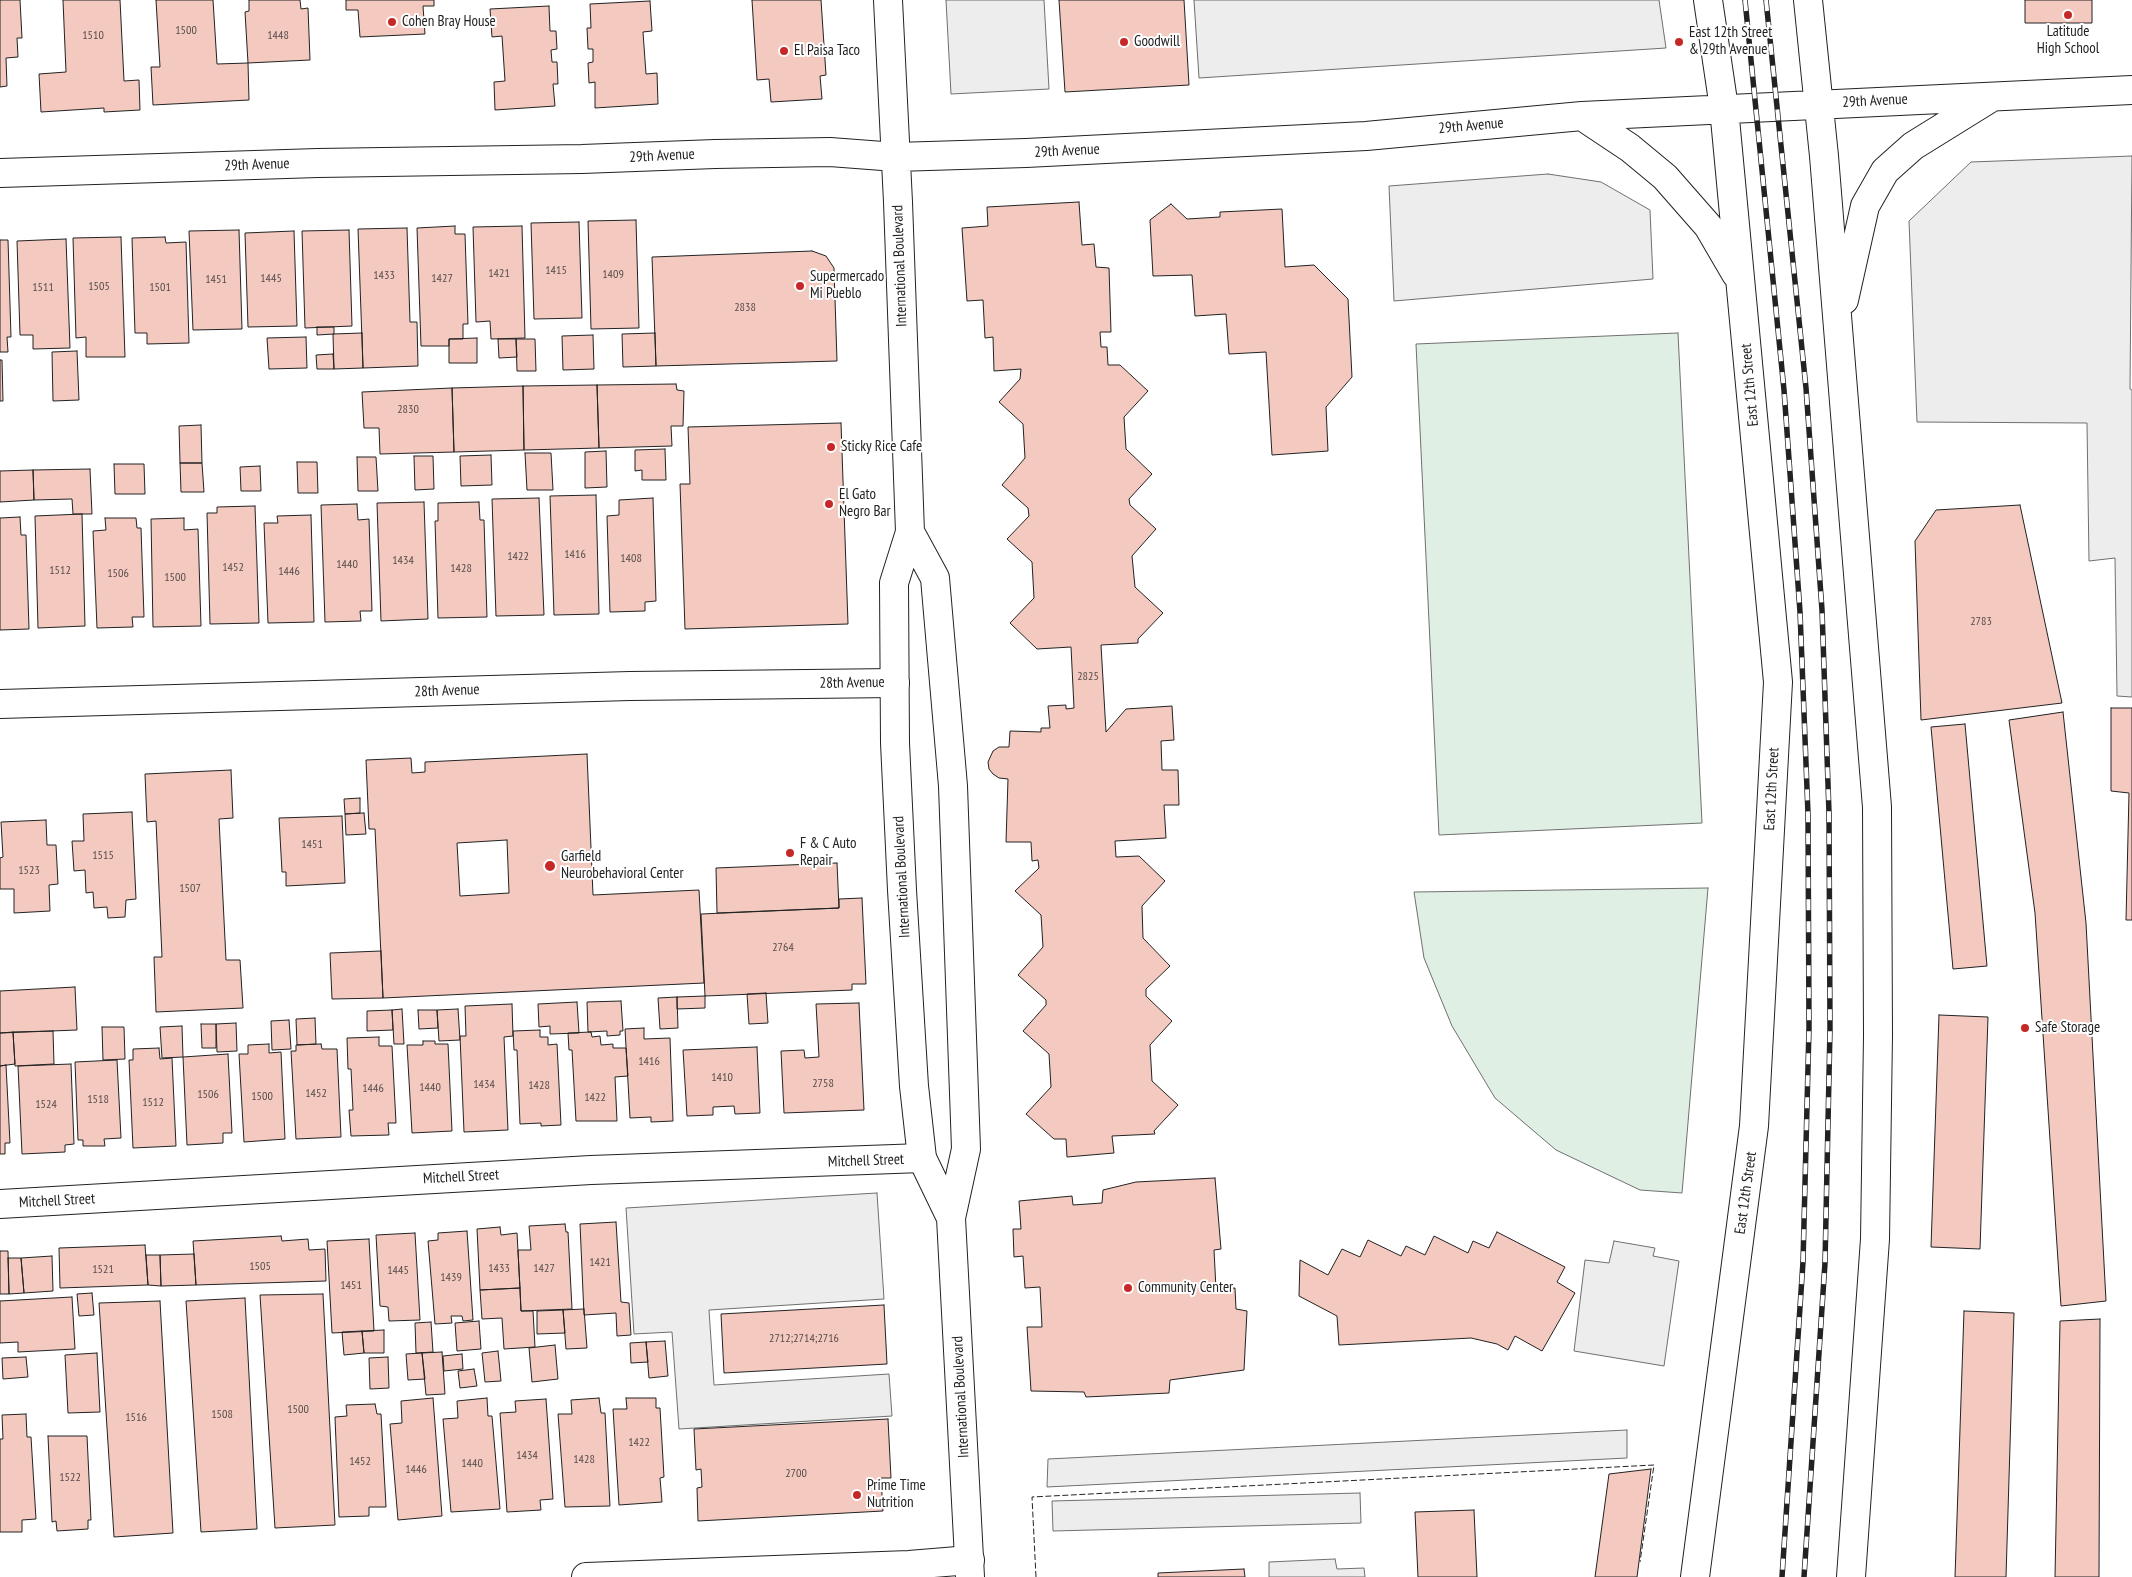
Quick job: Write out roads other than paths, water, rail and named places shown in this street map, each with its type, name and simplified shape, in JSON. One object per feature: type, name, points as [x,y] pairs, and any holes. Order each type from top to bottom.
[{"type":"main road","name":"International Boulevard","points":[[888,0],[896,156],[910,532],[894,582],[895,743],[902,900],[914,1086],[922,1158],[950,1218]]},
{"type":"main road","name":"East 12th Street","points":[[1695,1577],[1754,1126],[1778,682],[1724,108],[1708,0]]},
{"type":"main road","points":[[1808,0],[1820,104],[1877,817],[1878,1035],[1875,1239],[1851,1577]]},
{"type":"main road","name":"29th Avenue","points":[[0,173],[318,163],[590,159],[725,154],[830,152],[896,156],[1026,153],[1366,136],[1582,116],[2132,90]]},
{"type":"main road","points":[[1838,326],[1865,206],[1886,172],[1913,146],[1994,96]]},
{"type":"main road","points":[[1582,116],[1630,148],[1665,177],[1708,226],[1740,280]]},
{"type":"main road","name":"International Boulevard","points":[[910,532],[935,578],[953,786],[966,1148],[950,1218],[970,1568]]},
{"type":"main road","name":"28th Avenue","points":[[0,704],[630,686],[895,683]]},
{"type":"main road","name":"Mitchell Street","points":[[0,1204],[591,1170],[922,1158]]},
{"type":"main road","points":[[586,1577],[909,1565],[970,1568]]},
{"type":"railway","points":[[1745,0],[1784,390],[1800,612],[1808,814],[1809,1028],[1803,1262],[1782,1577]]},
{"type":"railway","points":[[1766,0],[1806,388],[1822,610],[1829,813],[1830,1029],[1825,1263],[1804,1577]]},
{"type":"place","name":"Latitude High School","points":[[2068,15]]},
{"type":"place","name":"Cohen Bray House","points":[[392,22]]},
{"type":"place","name":"Goodwill","points":[[1124,42]]},
{"type":"place","name":"East 12th Street & 29th Avenue","points":[[1679,42]]},
{"type":"place","name":"El Paisa Taco","points":[[784,51]]},
{"type":"place","name":"Supermercado Mi Pueblo","points":[[800,286]]},
{"type":"place","name":"Sticky Rice Cafe","points":[[831,447]]},
{"type":"place","name":"El Gato Negro Bar","points":[[829,504]]},
{"type":"place","name":"F & C Auto Repair","points":[[790,853]]},
{"type":"place","name":"Garfield Neurobehavioral Center","points":[[550,866]]},
{"type":"place","name":"Safe Storage","points":[[2025,1028]]},
{"type":"place","name":"Community Center","points":[[1128,1288]]},
{"type":"place","name":"Prime Time Nutrition","points":[[857,1495]]}]
